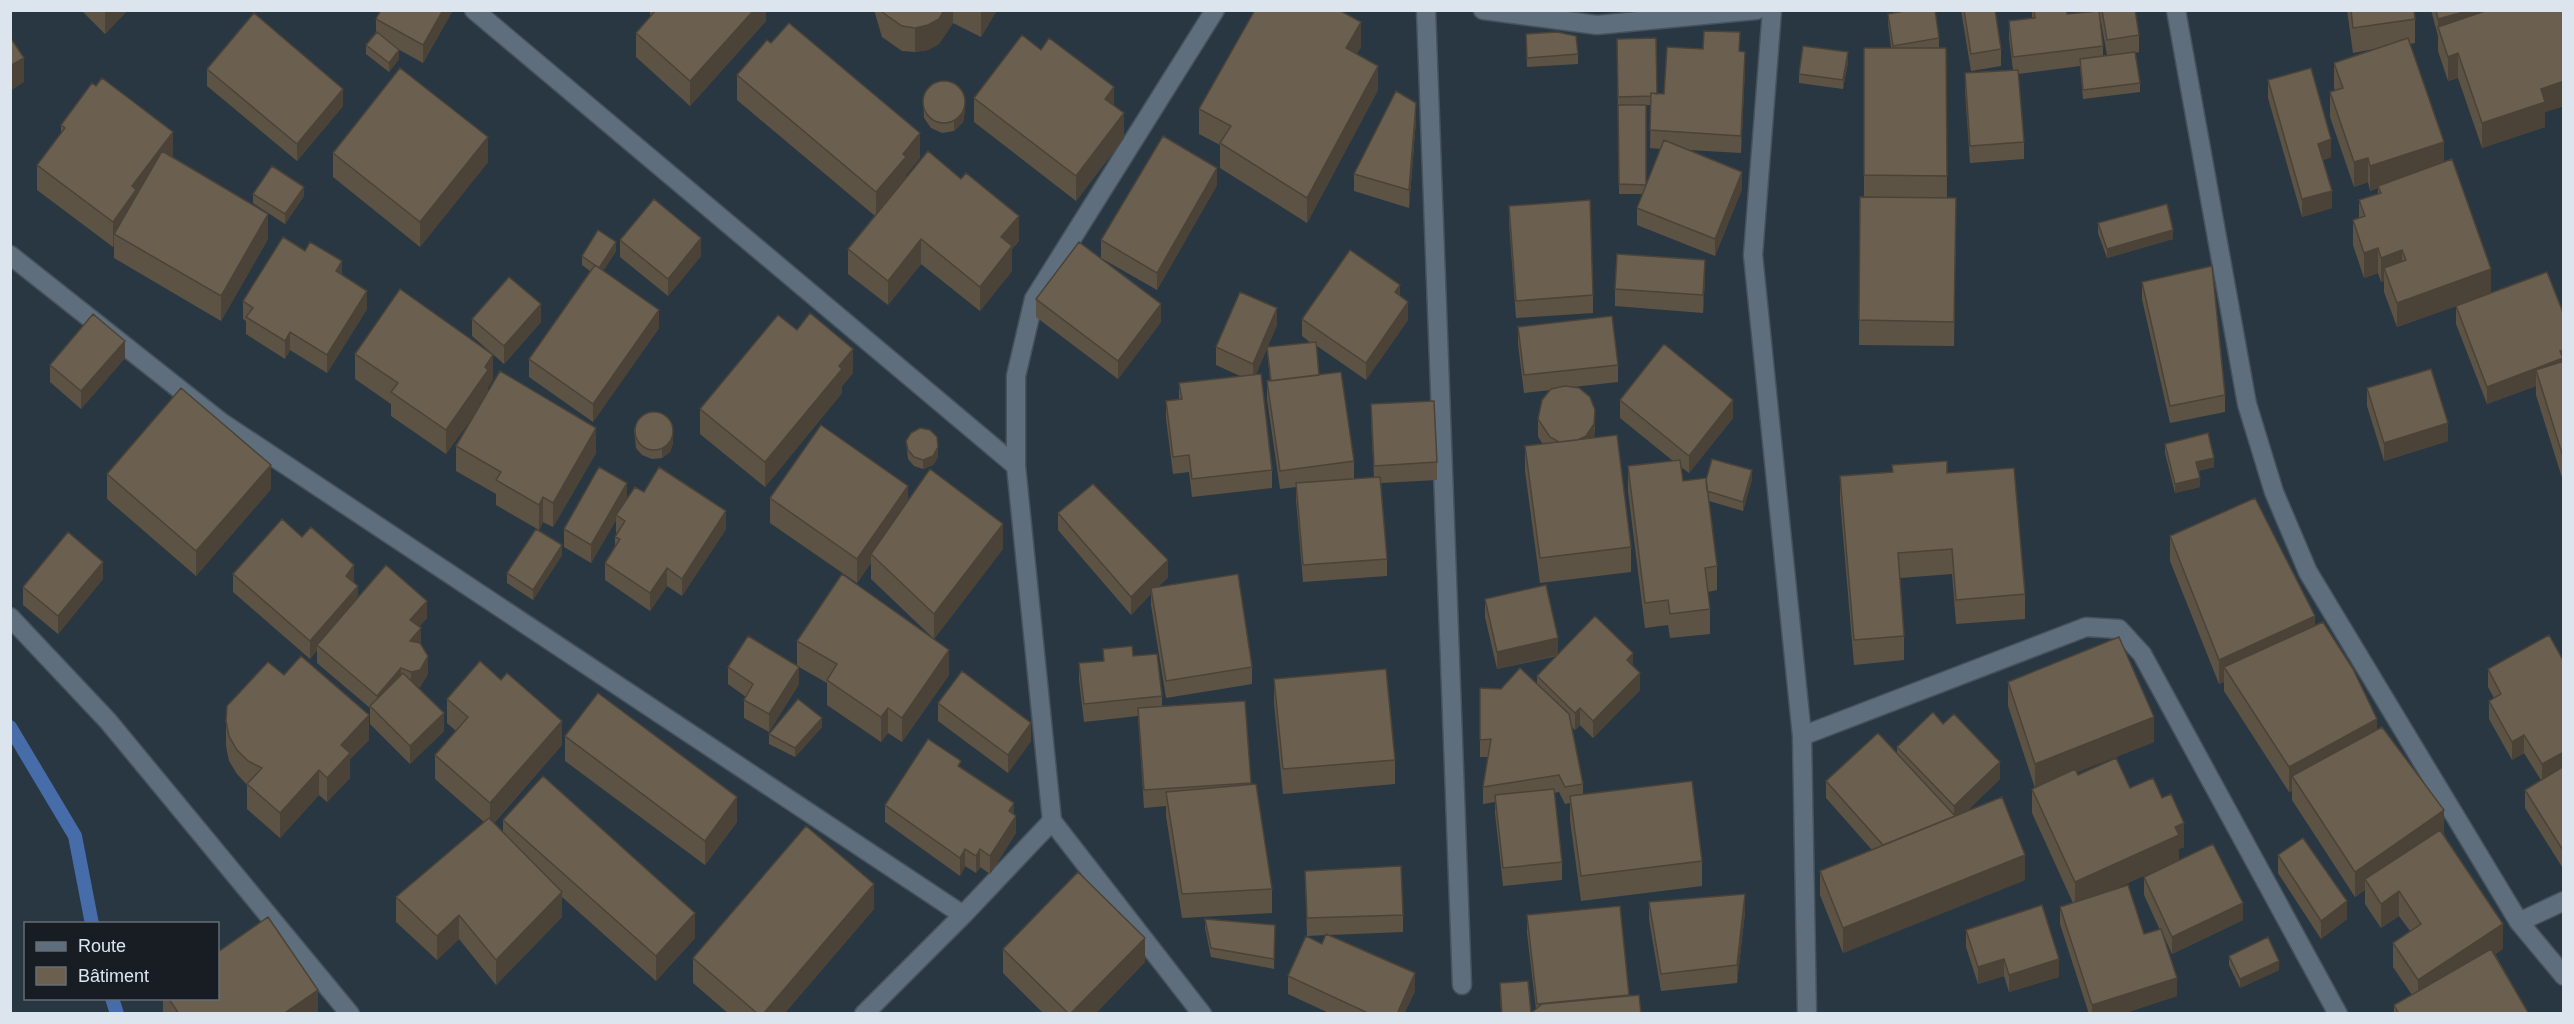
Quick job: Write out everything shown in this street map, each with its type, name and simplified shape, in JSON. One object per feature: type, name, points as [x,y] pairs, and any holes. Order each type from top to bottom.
[{"type":"street","points":[[474,10],[1016,466]]},
{"type":"street","points":[[1202,1014],[1052,821],[1016,466],[1016,376],[1034,299],[1215,10]]},
{"type":"street","points":[[1426,10],[1462,984]]},
{"type":"street","points":[[1483,10],[1597,25],[1757,10]]},
{"type":"street","points":[[1772,10],[1753,255],[1802,736],[1807,1014]]},
{"type":"street","points":[[2176,10],[2247,404],[2274,492],[2308,572],[2519,922],[2564,976]]},
{"type":"street","points":[[10,255],[220,422],[963,915]]},
{"type":"street","points":[[10,617],[108,721],[350,1014]]},
{"type":"street","points":[[1802,736],[2086,627],[2119,629],[2142,654],[2338,1014]]},
{"type":"street","points":[[864,1014],[963,915],[1052,821]]},
{"type":"street","points":[[2519,922],[2564,901]]},
{"type":"building","points":[[381,10],[443,10],[423,45],[376,19]]},
{"type":"building","points":[[656,10],[754,10],[690,81],[636,33]]},
{"type":"building","points":[[881,10],[944,10],[939,19],[915,28],[902,26]]},
{"type":"building","points":[[1255,10],[1339,10],[1361,22],[1346,48],[1378,66],[1307,198],[1220,143],[1231,126],[1199,109]]},
{"type":"building","points":[[1910,10],[1935,10],[1939,38],[1893,46],[1888,14]]},
{"type":"building","points":[[1964,10],[1995,10],[2001,49],[1971,54]]},
{"type":"building","points":[[2034,10],[2067,10],[2067,14],[2099,11],[2103,46],[2013,57],[2009,21],[2035,18]]},
{"type":"building","points":[[2102,10],[2135,10],[2139,35],[2107,40]]},
{"type":"building","points":[[2351,10],[2414,10],[2415,19],[2353,28]]},
{"type":"building","points":[[2436,10],[2471,10],[2438,19]]},
{"type":"building","points":[[2488,10],[2564,10],[2564,81],[2541,89],[2545,102],[2482,123],[2458,53],[2448,57],[2438,27]]},
{"type":"building","points":[[254,13],[343,89],[297,144],[207,69]]},
{"type":"building","points":[[789,23],[920,133],[903,154],[906,157],[876,192],[737,75],[767,40],[771,43]]},
{"type":"building","points":[[1704,31],[1740,32],[1739,51],[1745,52],[1741,136],[1650,130],[1651,93],[1664,94],[1667,47],[1703,49]]},
{"type":"building","points":[[377,32],[399,50],[389,63],[366,45]]},
{"type":"building","points":[[1557,32],[1576,36],[1578,54],[1527,58],[1526,34]]},
{"type":"building","points":[[1022,35],[1041,50],[1049,38],[1114,87],[1105,99],[1124,113],[1076,176],[974,98]]},
{"type":"building","points":[[10,37],[24,58],[10,66]]},
{"type":"building","points":[[1656,38],[1657,94],[1618,97],[1617,39]]},
{"type":"building","points":[[2408,38],[2444,142],[2370,166],[2368,158],[2354,162],[2330,92],[2343,88],[2334,63]]},
{"type":"building","points":[[1803,46],[1848,52],[1843,80],[1799,74]]},
{"type":"building","points":[[1864,48],[1946,48],[1947,176],[1864,175]]},
{"type":"building","points":[[2135,52],[2140,83],[2083,90],[2080,59]]},
{"type":"building","points":[[400,68],[488,137],[420,222],[333,153]]},
{"type":"building","points":[[2311,68],[2331,139],[2318,144],[2332,191],[2302,199],[2268,80]]},
{"type":"building","points":[[2018,70],[2024,142],[1970,146],[1965,73]]},
{"type":"building","points":[[102,78],[173,132],[132,186],[136,190],[113,222],[37,165],[65,128],[61,125],[92,83],[96,86]]},
{"type":"building","points":[[944,81],[959,87],[965,102],[959,117],[944,123],[929,117],[923,102],[929,87]]},
{"type":"building","points":[[1396,91],[1416,103],[1409,190],[1354,174]]},
{"type":"building","points":[[1618,105],[1646,105],[1646,185],[1619,184]]},
{"type":"building","points":[[1163,136],[1217,168],[1157,273],[1101,240]]},
{"type":"building","points":[[1664,140],[1742,172],[1715,239],[1637,208]]},
{"type":"building","points":[[162,151],[268,214],[221,296],[114,234]]},
{"type":"building","points":[[928,151],[961,179],[966,173],[1019,216],[1001,237],[1012,246],[980,287],[921,239],[888,281],[848,249]]},
{"type":"building","points":[[2452,159],[2491,269],[2397,303],[2384,268],[2406,260],[2402,250],[2381,258],[2378,248],[2364,253],[2353,220],[2365,216],[2359,200],[2381,193],[2378,186]]},
{"type":"building","points":[[272,166],[304,187],[285,214],[253,194]]},
{"type":"building","points":[[1860,197],[1956,198],[1954,322],[1859,320]]},
{"type":"building","points":[[654,199],[701,238],[668,279],[620,240]]},
{"type":"building","points":[[1590,200],[1593,295],[1516,301],[1509,206]]},
{"type":"building","points":[[2167,204],[2173,230],[2107,249],[2098,223]]},
{"type":"building","points":[[598,230],[616,242],[599,268],[582,256]]},
{"type":"building","points":[[283,237],[305,251],[310,242],[342,261],[336,271],[367,291],[327,355],[290,332],[285,341],[246,317],[253,308],[243,301]]},
{"type":"building","points":[[1079,242],[1161,304],[1118,361],[1036,299]]},
{"type":"building","points":[[1350,250],[1400,285],[1395,292],[1408,302],[1366,363],[1302,319]]},
{"type":"building","points":[[1617,254],[1705,260],[1703,295],[1615,289]]},
{"type":"building","points":[[595,265],[659,310],[593,404],[529,359]]},
{"type":"building","points":[[2212,266],[2225,395],[2170,406],[2142,282]]},
{"type":"building","points":[[2547,272],[2564,315],[2564,350],[2560,351],[2563,358],[2487,387],[2456,306]]},
{"type":"building","points":[[509,277],[541,304],[504,346],[472,319]]},
{"type":"building","points":[[400,289],[493,355],[485,367],[488,370],[446,430],[391,392],[398,383],[355,354]]},
{"type":"building","points":[[1240,292],[1277,308],[1253,364],[1216,347]]},
{"type":"building","points":[[810,313],[853,349],[839,366],[842,369],[765,462],[700,409],[778,315],[797,330]]},
{"type":"building","points":[[93,314],[125,341],[81,391],[50,365]]},
{"type":"building","points":[[1612,316],[1618,365],[1524,375],[1518,327]]},
{"type":"building","points":[[1316,342],[1319,375],[1271,381],[1267,347]]},
{"type":"building","points":[[1664,344],[1733,400],[1689,456],[1620,400]]},
{"type":"building","points":[[2564,361],[2564,460],[2536,370]]},
{"type":"building","points":[[2431,369],[2448,423],[2384,443],[2367,388]]},
{"type":"building","points":[[500,371],[596,428],[553,503],[543,497],[539,505],[496,480],[501,472],[456,446]]},
{"type":"building","points":[[1341,372],[1354,461],[1280,471],[1267,381]]},
{"type":"building","points":[[1261,374],[1272,470],[1192,479],[1189,455],[1173,457],[1166,401],[1182,399],[1179,383]]},
{"type":"building","points":[[1565,386],[1579,388],[1590,397],[1595,410],[1594,424],[1586,436],[1578,440],[1559,442],[1550,437],[1538,419],[1542,400],[1551,389]]},
{"type":"building","points":[[181,388],[271,465],[196,551],[107,474]]},
{"type":"building","points":[[1434,401],[1437,462],[1374,466],[1371,404]]},
{"type":"building","points":[[654,412],[668,417],[673,431],[668,445],[654,450],[640,445],[635,431],[640,417]]},
{"type":"building","points":[[821,425],[908,486],[857,559],[770,498]]},
{"type":"building","points":[[920,428],[930,430],[937,437],[938,447],[933,456],[923,460],[914,457],[908,450],[906,441],[911,433]]},
{"type":"building","points":[[2208,433],[2214,458],[2196,462],[2200,478],[2175,484],[2165,444]]},
{"type":"building","points":[[1617,435],[1631,547],[1540,558],[1525,446]]},
{"type":"building","points":[[1712,459],[1752,470],[1743,502],[1707,491],[1706,480]]},
{"type":"building","points":[[1680,460],[1683,481],[1706,478],[1717,566],[1705,568],[1710,609],[1670,614],[1668,600],[1645,603],[1628,466]]},
{"type":"building","points":[[1947,461],[1947,473],[2014,468],[2025,594],[1956,600],[1952,549],[1898,553],[1904,636],[1854,640],[1840,476],[1893,472],[1892,465]]},
{"type":"building","points":[[599,467],[627,483],[591,545],[564,529]]},
{"type":"building","points":[[659,467],[726,511],[682,579],[667,568],[650,593],[605,563],[620,539],[615,537],[625,521],[616,515],[635,487],[644,492]]},
{"type":"building","points":[[930,469],[1003,524],[934,614],[871,554]]},
{"type":"building","points":[[1380,477],[1387,559],[1303,565],[1296,483]]},
{"type":"building","points":[[1093,484],[1168,560],[1131,597],[1058,513]]},
{"type":"building","points":[[2255,498],[2315,616],[2219,660],[2170,536]]},
{"type":"building","points":[[282,519],[302,537],[311,527],[354,565],[346,576],[358,586],[310,641],[233,574]]},
{"type":"building","points":[[536,529],[562,545],[533,590],[507,573]]},
{"type":"building","points":[[68,532],[103,562],[58,616],[23,587]]},
{"type":"building","points":[[386,565],[427,601],[410,620],[421,628],[410,641],[420,643],[428,656],[420,670],[411,672],[401,668],[377,696],[317,645]]},
{"type":"building","points":[[842,574],[949,650],[902,718],[888,708],[881,717],[827,680],[837,664],[797,641]]},
{"type":"building","points":[[1238,574],[1252,667],[1166,681],[1151,588]]},
{"type":"building","points":[[1546,585],[1558,638],[1497,652],[1485,599]]},
{"type":"building","points":[[1595,616],[1633,653],[1627,660],[1640,673],[1593,721],[1580,708],[1575,713],[1537,676]]},
{"type":"building","points":[[2323,622],[2353,669],[2377,719],[2289,767],[2224,667]]},
{"type":"building","points":[[2549,635],[2564,662],[2564,752],[2542,764],[2524,735],[2512,742],[2489,701],[2501,694],[2488,669]]},
{"type":"building","points":[[748,636],[799,667],[769,714],[744,700],[753,684],[728,667]]},
{"type":"building","points":[[2119,637],[2154,717],[2035,764],[2008,682]]},
{"type":"building","points":[[1132,646],[1133,656],[1157,654],[1162,696],[1084,704],[1079,663],[1104,661],[1103,649]]},
{"type":"building","points":[[301,656],[369,715],[341,745],[350,753],[327,778],[319,770],[280,813],[247,784],[262,768],[248,761],[237,750],[229,736],[226,721],[227,706],[268,662],[284,675]]},
{"type":"building","points":[[480,661],[501,680],[507,673],[562,721],[490,803],[435,755],[468,717],[447,699]]},
{"type":"building","points":[[1520,668],[1569,714],[1583,784],[1565,787],[1559,775],[1483,787],[1491,739],[1480,740],[1480,688],[1501,689]]},
{"type":"building","points":[[1386,669],[1395,760],[1283,769],[1274,679]]},
{"type":"building","points":[[962,671],[1031,723],[1008,755],[938,703]]},
{"type":"building","points":[[403,673],[444,713],[410,746],[370,706]]},
{"type":"building","points":[[598,693],[737,797],[705,841],[565,736]]},
{"type":"building","points":[[798,699],[822,718],[795,748],[769,734]]},
{"type":"building","points":[[1245,701],[1251,783],[1144,790],[1138,708]]},
{"type":"building","points":[[1933,712],[1943,724],[1954,714],[2000,762],[1954,806],[1897,747]]},
{"type":"building","points":[[2382,727],[2444,810],[2355,872],[2292,776]]},
{"type":"building","points":[[1878,733],[1955,816],[1883,845],[1826,781]]},
{"type":"building","points":[[928,739],[961,761],[958,766],[1014,803],[1009,811],[1016,816],[990,856],[980,849],[976,856],[965,849],[960,858],[885,805]]},
{"type":"building","points":[[2116,758],[2130,788],[2153,778],[2162,798],[2171,794],[2184,823],[2175,827],[2179,835],[2075,882],[2032,789],[2075,769],[2078,775]]},
{"type":"building","points":[[2564,766],[2564,852],[2525,790]]},
{"type":"building","points":[[543,776],[695,913],[656,956],[503,820]]},
{"type":"building","points":[[1692,781],[1702,861],[1581,876],[1570,796]]},
{"type":"building","points":[[1256,784],[1272,889],[1182,894],[1166,792]]},
{"type":"building","points":[[1554,789],[1562,862],[1503,868],[1495,795]]},
{"type":"building","points":[[2002,797],[2025,855],[1843,928],[1820,871]]},
{"type":"building","points":[[489,818],[562,892],[496,960],[459,915],[437,936],[396,897]]},
{"type":"building","points":[[806,826],[874,884],[763,1014],[758,1014],[693,958]]},
{"type":"building","points":[[2440,830],[2503,924],[2418,980],[2393,943],[2421,924],[2399,891],[2381,904],[2365,879]]},
{"type":"building","points":[[2303,838],[2347,901],[2321,921],[2278,855]]},
{"type":"building","points":[[2213,844],[2243,903],[2172,937],[2144,877]]},
{"type":"building","points":[[1401,866],[1403,915],[1307,918],[1305,871]]},
{"type":"building","points":[[1078,872],[1145,938],[1069,1014],[1003,949]]},
{"type":"building","points":[[2128,885],[2144,934],[2161,929],[2177,978],[2092,1005],[2060,907]]},
{"type":"building","points":[[1745,894],[1737,965],[1661,974],[1649,902]]},
{"type":"building","points":[[2042,905],[2059,959],[2009,975],[2004,959],[1978,967],[1966,930]]},
{"type":"building","points":[[1620,906],[1629,995],[1537,1004],[1527,915]]},
{"type":"building","points":[[268,917],[318,990],[283,1014],[179,1014],[170,1000],[219,1000],[219,951]]},
{"type":"building","points":[[1205,919],[1275,925],[1274,959],[1211,948]]},
{"type":"building","points":[[1326,934],[1415,973],[1397,1014],[1370,1014],[1288,976],[1306,936],[1322,944]]},
{"type":"building","points":[[2268,937],[2279,961],[2240,979],[2229,956]]},
{"type":"building","points":[[2491,949],[2529,1014],[2399,1014],[2394,1005]]},
{"type":"building","points":[[1528,981],[1531,1013],[1502,1014],[1500,983]]},
{"type":"building","points":[[1639,995],[1641,1014],[1530,1014],[1542,1004]]},
{"type":"waterway","points":[[10,727],[75,836],[92,922]]},
{"type":"waterway","points":[[113,1000],[117,1014]]}]
